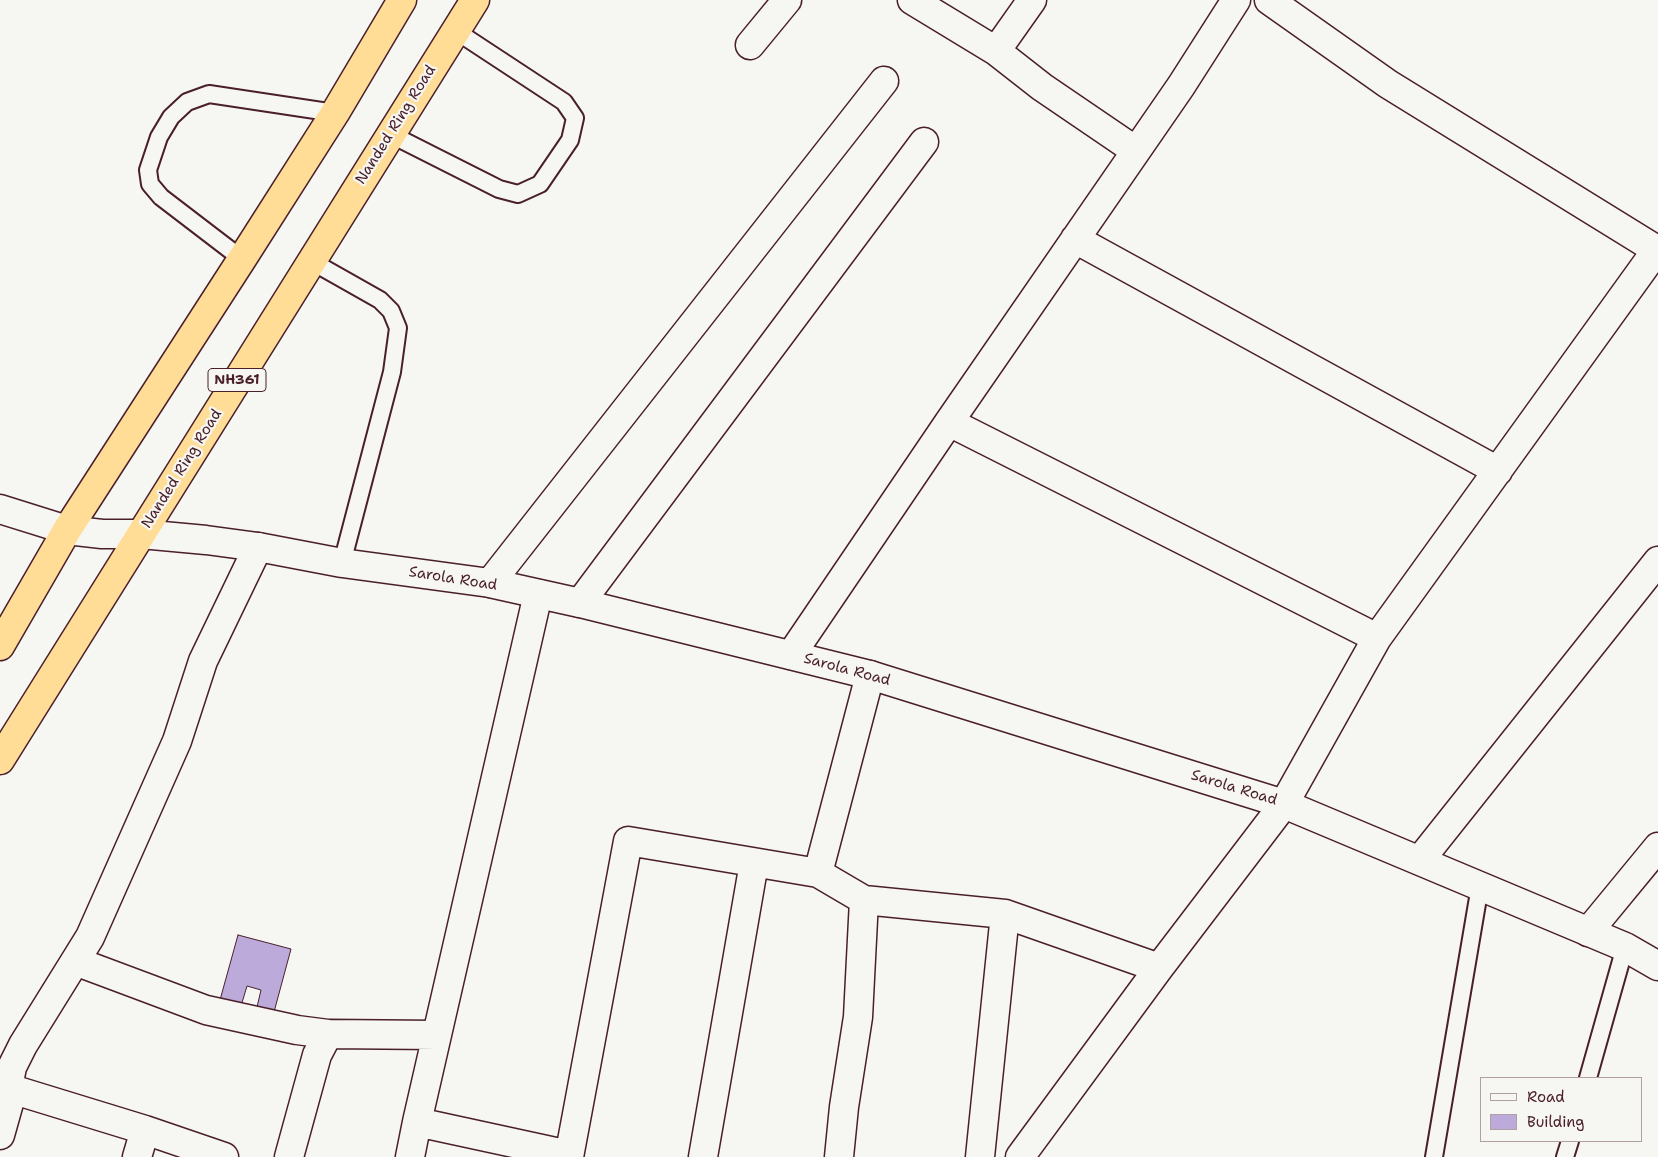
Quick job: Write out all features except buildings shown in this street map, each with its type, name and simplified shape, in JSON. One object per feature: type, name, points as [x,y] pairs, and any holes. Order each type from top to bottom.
[{"type":"highway","points":[[0,646],[66,530],[335,113],[402,0]]},
{"type":"highway","name":"Nanded Ring Road","points":[[0,760],[310,261],[475,0]]},
{"type":"street","points":[[750,45],[786,0]]},
{"type":"street","points":[[912,0],[996,51],[1042,87],[1136,151]]},
{"type":"street","points":[[996,51],[1032,0]]},
{"type":"street","points":[[791,655],[1181,86],[1236,0]]},
{"type":"street","points":[[1020,1157],[1159,968],[1284,804],[1377,638],[1658,249],[1388,84],[1269,0]]},
{"type":"street","points":[[490,584],[884,81]]},
{"type":"street","points":[[580,603],[924,142]]},
{"type":"street","points":[[1075,239],[1498,471]]},
{"type":"street","points":[[949,422],[1377,638]]},
{"type":"street","name":"Sarola Road","points":[[0,508],[66,530],[206,540],[258,547],[342,563],[490,584],[580,603],[870,675],[1284,804],[1625,947],[1658,966]]},
{"type":"street","points":[[0,1135],[9,1103],[8,1088],[12,1067],[23,1045],[90,937],[177,741],[204,661],[258,547]]},
{"type":"street","points":[[1420,860],[1658,561]]},
{"type":"street","points":[[410,1157],[538,594]]},
{"type":"street","points":[[818,873],[870,675]]},
{"type":"street","points":[[417,1122],[569,1156],[628,841],[818,873],[864,900],[1005,914],[1159,968]]},
{"type":"street","points":[[1588,932],[1658,847]]},
{"type":"street","points":[[703,1157],[754,863]]},
{"type":"street","points":[[839,1157],[844,1106],[858,1017],[864,900]]},
{"type":"street","points":[[980,1157],[1005,914]]},
{"type":"street","points":[[75,961],[206,1010],[297,1030],[328,1034],[437,1035]]},
{"type":"street","points":[[289,1157],[317,1055],[328,1034]]},
{"type":"street","points":[[8,1088],[145,1130],[224,1157]]},
{"type":"street","points":[[137,1157],[145,1130]]},
{"type":"lane","points":[[390,134],[499,189],[518,194],[540,184],[570,140],[575,118],[564,102],[456,31]]},
{"type":"lane","points":[[242,259],[161,197],[150,184],[148,170],[159,137],[172,116],[187,102],[209,94],[335,113]]},
{"type":"lane","points":[[310,261],[380,300],[391,311],[398,328],[392,372],[342,563]]},
{"type":"lane","points":[[1434,1157],[1480,886]]},
{"type":"lane","points":[[1588,1077],[1625,947]]},
{"type":"lane","points":[[1566,1157],[1570,1142]]}]
